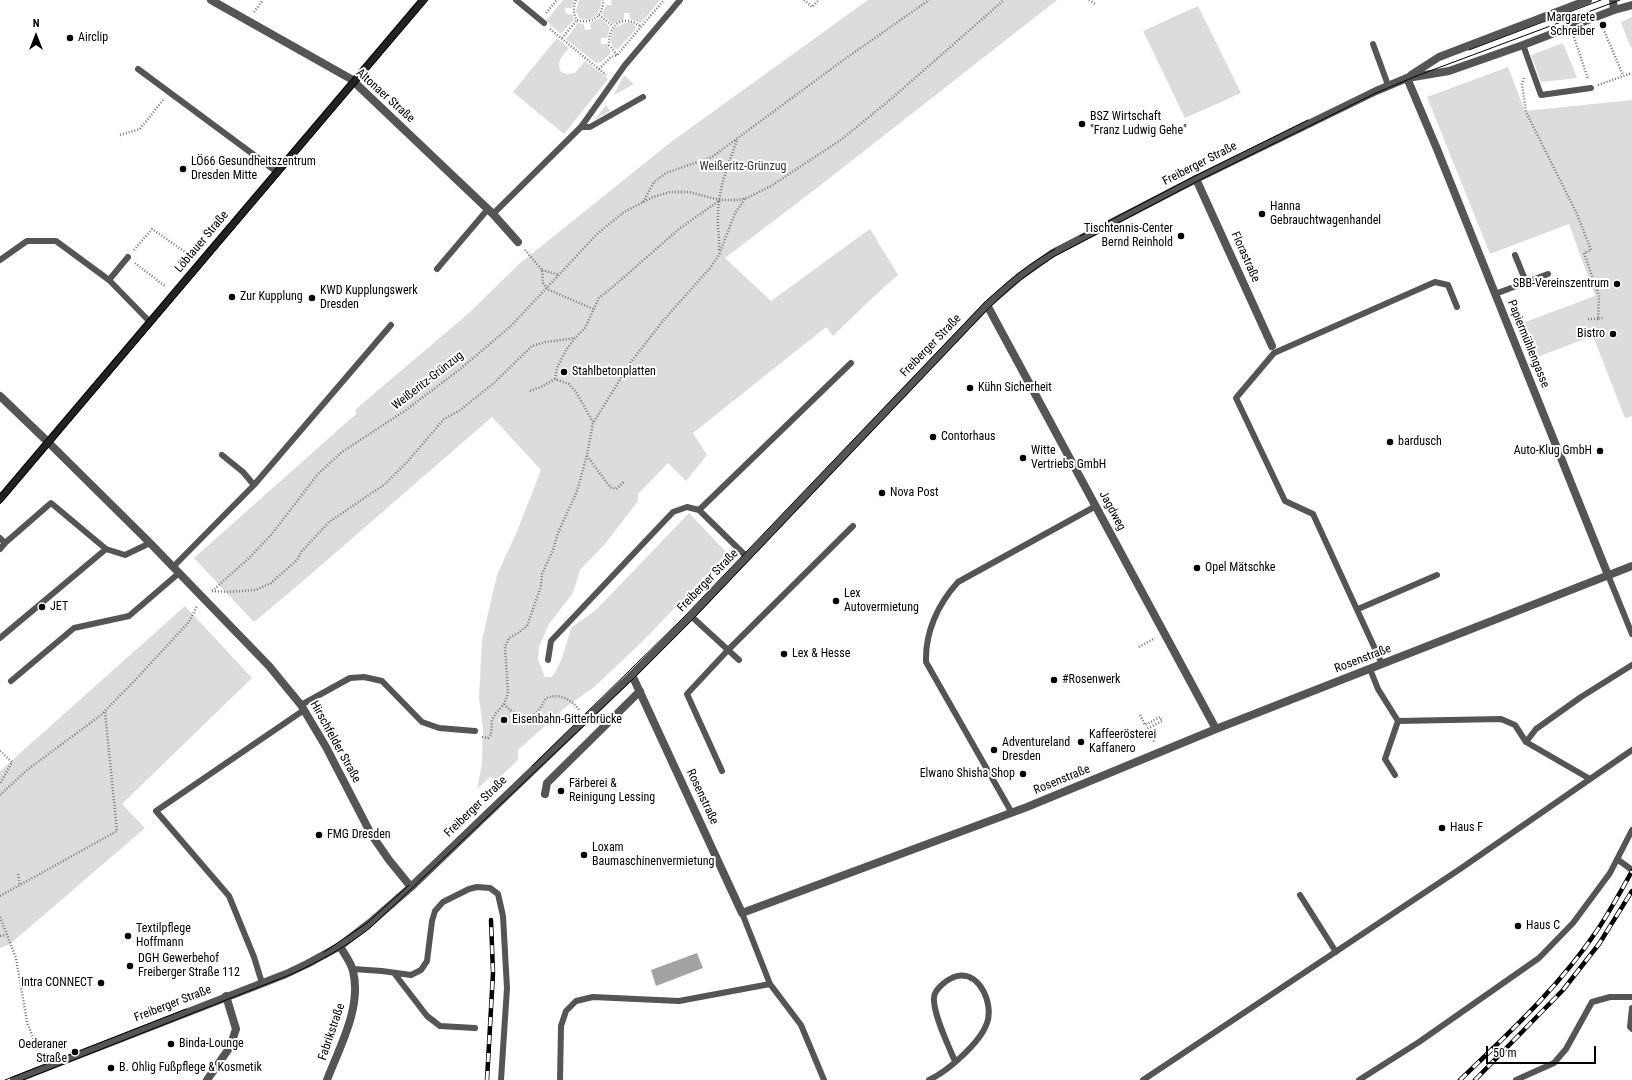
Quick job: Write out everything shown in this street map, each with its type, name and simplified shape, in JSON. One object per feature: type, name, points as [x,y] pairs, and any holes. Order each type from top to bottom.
[{"type":"main road","name":"Löbtauer Straße","points":[[0,499],[423,0]]},
{"type":"street","name":"Altonaer Straße","points":[[211,0],[354,82],[491,212],[518,242]]},
{"type":"street","name":"Freiberger Straße","points":[[14,1080],[307,964],[340,946],[372,922],[411,887],[632,675],[691,616],[987,305],[1019,277],[1052,254],[1196,179],[1339,108],[1407,78],[1439,57],[1588,0]]},
{"type":"street","points":[[1613,0],[1614,10]]},
{"type":"street","name":"Freiberger Straße","points":[[1407,78],[1448,71],[1523,45],[1614,10],[1632,5]]},
{"type":"street","name":"Papiermühlengasse","points":[[1407,78],[1608,575]]},
{"type":"street","name":"Florastraße","points":[[1196,179],[1273,349]]},
{"type":"street","name":"Jagdweg","points":[[987,305],[1216,729]]},
{"type":"street","name":"Hirschfelder Straße","points":[[0,396],[150,543],[269,666],[303,708],[326,747],[371,834],[389,860],[411,887]]},
{"type":"street","name":"Rosenstraße","points":[[632,675],[742,913],[1012,813],[1216,729],[1632,566]]},
{"type":"street","points":[[545,794],[547,783],[640,692]]},
{"type":"street","name":"Fabrikstraße","points":[[327,1080],[353,1012],[356,990],[353,969],[340,946]]},
{"type":"street","points":[[207,1080],[230,1047],[236,1029],[226,996]]},
{"type":"lane","points":[[516,0],[542,22]]},
{"type":"lane","points":[[438,269],[491,212],[581,126],[625,65],[680,0]]},
{"type":"lane","points":[[1373,44],[1388,86]]},
{"type":"lane","points":[[1523,45],[1541,95],[1591,88]]},
{"type":"lane","points":[[138,69],[277,172]]},
{"type":"lane","points":[[581,126],[590,126],[643,97]]},
{"type":"lane","points":[[0,260],[28,240],[56,241],[109,280],[150,322]]},
{"type":"lane","points":[[1516,255],[1526,282]]},
{"type":"lane","points":[[109,280],[128,257]]},
{"type":"lane","points":[[1495,294],[1548,274]]},
{"type":"lane","points":[[1382,664],[1313,514],[1285,501],[1236,398],[1273,349],[1435,282],[1448,286],[1457,307]]},
{"type":"lane","points":[[12,681],[74,628],[129,616],[176,570],[254,485],[391,325]]},
{"type":"lane","points":[[699,510],[851,363]]},
{"type":"lane","points":[[222,455],[243,472],[254,485]]},
{"type":"lane","points":[[0,549],[51,502],[106,549],[125,555],[150,543]]},
{"type":"lane","points":[[1012,813],[926,662],[926,650],[929,633],[937,612],[947,594],[958,582],[1096,506]]},
{"type":"lane","points":[[548,660],[551,641],[673,512],[687,507],[699,510],[747,557]]},
{"type":"lane","points":[[722,771],[687,694],[728,650],[853,526]]},
{"type":"lane","points":[[0,538],[6,543]]},
{"type":"lane","points":[[0,638],[106,549]]},
{"type":"lane","points":[[1358,610],[1437,575]]},
{"type":"lane","points":[[1608,575],[1632,634]]},
{"type":"lane","points":[[691,616],[738,660]]},
{"type":"lane","points":[[1526,742],[1536,729],[1581,697],[1632,665]]},
{"type":"lane","points":[[1370,669],[1378,689],[1398,720]]},
{"type":"lane","points":[[262,983],[254,957],[229,896],[156,811],[303,708],[350,678],[364,677],[382,681],[422,722],[439,728],[475,731]]},
{"type":"lane","points":[[1398,720],[1502,719],[1515,725],[1526,742],[1590,779]]},
{"type":"lane","points":[[1395,776],[1385,759],[1398,720]]},
{"type":"lane","points":[[1143,1080],[1460,869],[1632,750]]},
{"type":"lane","points":[[1359,1080],[1419,1042],[1539,958],[1573,923],[1610,873],[1632,830]]},
{"type":"lane","points":[[1617,859],[1632,870]]},
{"type":"lane","points":[[353,969],[382,971],[412,976],[421,970],[428,961],[432,921],[435,912],[444,902],[469,888],[490,888],[498,894],[503,916],[507,988],[501,1080]]},
{"type":"lane","points":[[1300,895],[1336,952]]},
{"type":"lane","points":[[742,913],[770,984],[801,1025],[824,1080]]},
{"type":"lane","points":[[394,974],[427,1016],[440,1026],[475,1028]]},
{"type":"lane","points":[[929,1080],[940,1074],[955,1061],[979,1039],[987,1023],[989,1007],[981,986],[972,977],[960,975],[946,981],[937,989],[934,999],[936,1011],[955,1061]]},
{"type":"lane","points":[[560,1080],[561,1026],[566,1011],[576,1001],[593,997],[679,1001],[770,984]]},
{"type":"lane","points":[[1516,1080],[1554,1063],[1566,1049],[1592,1002],[1610,997],[1632,997]]},
{"type":"lane","points":[[1632,1008],[1630,1027],[1632,1029]]},
{"type":"path","points":[[247,20],[263,0]]},
{"type":"path","points":[[557,0],[542,22],[613,81]]},
{"type":"path","points":[[576,0],[574,11],[577,20]]},
{"type":"path","points":[[577,20],[586,22],[599,15],[603,7],[603,0]]},
{"type":"path","points":[[599,69],[611,57],[617,55],[664,0]]},
{"type":"path","points":[[804,0],[812,7],[819,0]]},
{"type":"path","points":[[643,202],[654,182],[666,173],[712,157],[842,61],[930,0]]},
{"type":"path","name":"Weißeritz-Grünzug","points":[[0,795],[27,770],[104,711],[139,676],[189,622],[198,604],[203,598],[262,545],[318,474],[342,452],[406,410],[459,370],[511,326],[597,234],[624,212],[653,197],[670,192],[689,192],[720,200],[739,200],[771,186],[842,139],[891,99],[1004,0]]},
{"type":"path","points":[[1089,0],[1095,4]]},
{"type":"path","points":[[599,15],[613,26]]},
{"type":"path","points":[[562,38],[577,20]]},
{"type":"path","points":[[617,55],[609,45],[610,32],[613,26],[625,21],[631,21],[641,27]]},
{"type":"path","points":[[1570,27],[1591,88],[1623,75],[1632,73]]},
{"type":"path","points":[[1603,28],[1623,75]]},
{"type":"path","points":[[1532,70],[1526,73],[1522,84],[1526,112],[1578,214],[1591,250],[1584,253],[1599,296],[1598,319]]},
{"type":"path","points":[[120,135],[140,129],[170,92]]},
{"type":"path","points":[[719,255],[720,242],[718,216],[722,181],[737,140]]},
{"type":"path","points":[[488,738],[491,735],[492,720],[504,704],[508,693],[509,685],[507,678],[505,647],[509,638],[527,626],[541,586],[542,574],[553,550],[558,532],[577,491],[587,455],[593,423],[631,362],[662,322],[710,268],[719,255],[736,213],[745,198]]},
{"type":"path","points":[[555,379],[557,368],[566,350],[585,328],[599,298],[615,286],[679,229],[720,200]]},
{"type":"path","points":[[174,294],[128,257],[152,229],[200,263]]},
{"type":"path","points":[[518,242],[542,270],[559,275]]},
{"type":"path","points":[[542,270],[543,282],[547,289],[593,309]]},
{"type":"path","points":[[1588,319],[1603,318]]},
{"type":"path","points":[[211,591],[228,592],[256,590],[271,583],[297,560],[302,551],[329,522],[384,484],[408,461],[444,419],[459,411],[494,383],[532,346],[546,342],[575,338]]},
{"type":"path","points":[[530,391],[555,379],[569,384],[576,392],[593,423]]},
{"type":"path","points":[[587,455],[610,487],[616,489],[625,481]]},
{"type":"path","points":[[1139,647],[1147,643]]},
{"type":"path","points":[[504,704],[514,715],[521,718],[529,718],[536,714],[546,698],[553,695],[566,698],[573,702],[586,719]]},
{"type":"path","points":[[0,896],[117,831],[104,711]]},
{"type":"path","points":[[1140,715],[1145,725],[1160,717],[1162,721],[1147,729],[1160,752]]},
{"type":"path","points":[[0,751],[12,762],[0,784]]},
{"type":"path","points":[[18,874],[20,885]]},
{"type":"path","points":[[0,917],[16,958],[28,1022],[45,1068]]},
{"type":"path","points":[[0,936],[6,935]]},
{"type":"green space","points":[[563,0],[574,0],[572,8],[565,8],[566,14],[572,14],[574,20],[561,34],[546,21]]},
{"type":"green space","points":[[579,0],[601,0],[598,13],[592,18],[579,18],[576,11]]},
{"type":"green space","points":[[611,0],[660,0],[641,23],[630,19],[629,13],[624,13],[624,19],[613,24],[602,15],[606,5],[612,5]]},
{"type":"green space","points":[[868,0],[1057,0],[725,258],[771,301],[870,229],[898,275],[833,336],[826,327],[693,433],[707,455],[686,481],[668,463],[638,494],[638,501],[605,544],[580,570],[573,593],[549,624],[539,647],[538,660],[545,677],[552,677],[555,672],[563,654],[571,628],[596,610],[689,513],[727,553],[642,642],[593,688],[567,706],[518,750],[518,760],[497,780],[490,777],[477,789],[482,764],[483,727],[479,698],[482,640],[497,575],[518,529],[541,470],[492,417],[254,622],[194,558],[356,414],[356,409],[470,312],[519,264],[671,142]]},
{"type":"green space","points":[[1198,6],[1241,93],[1185,118],[1143,31]]},
{"type":"green space","points":[[1632,17],[1632,47],[1631,48],[1621,22]]},
{"type":"green space","points":[[600,18],[610,27],[607,38],[601,38],[601,44],[607,44],[611,53],[601,62],[596,63],[566,39],[578,23],[584,24],[585,30],[591,29],[590,23]]},
{"type":"green space","points":[[630,22],[635,25],[636,29],[618,49],[614,49],[611,38],[614,28]]},
{"type":"green space","points":[[557,38],[569,48],[559,62],[561,72],[567,74],[575,73],[585,61],[608,79],[564,134],[513,92]]},
{"type":"green space","points":[[1563,43],[1577,78],[1541,82],[1531,55]]},
{"type":"green space","points":[[1508,67],[1525,111],[1632,100],[1632,416],[1625,418],[1593,336],[1534,358],[1520,324],[1595,296],[1569,224],[1490,254],[1427,97]]},
{"type":"green space","points":[[624,75],[634,84],[614,95]]},
{"type":"green space","points":[[606,105],[610,111],[594,120]]},
{"type":"green space","points":[[185,606],[252,678],[122,804],[145,828],[10,944],[0,948],[0,771]]},
{"type":"shaded area","points":[[697,953],[703,968],[656,986],[651,970]]},
{"type":"tram line","points":[[0,494],[419,0]]},
{"type":"tram line","points":[[0,504],[428,0]]},
{"type":"tram line","points":[[1469,50],[1601,0]]},
{"type":"tram line","points":[[23,1080],[292,974],[332,953],[370,928],[634,678],[694,618],[989,308],[1012,287],[1046,262],[1198,181],[1376,93],[1419,75],[1620,0]]},
{"type":"tram line","points":[[1080,236],[1195,176],[1308,120]]},
{"type":"tram line","points":[[532,766],[682,619],[985,302],[1018,273],[1055,249]]},
{"type":"tram line","points":[[324,952],[367,923],[409,885]]},
{"type":"tram line","points":[[5,1080],[186,1009]]},
{"type":"railway","points":[[1460,1080],[1533,1008],[1567,970],[1598,929],[1632,871]]},
{"type":"railway","points":[[1475,1080],[1563,990],[1599,944],[1632,891]]},
{"type":"railway","points":[[487,1080],[493,973],[491,920]]},
{"type":"place","name":"Margarete Schreiber","points":[[1603,25]]},
{"type":"place","name":"Airclip","points":[[70,38]]},
{"type":"place","name":"BSZ Wirtschaft \"Franz Ludwig Gehe\"","points":[[1082,124]]},
{"type":"place","name":"LÖ66 Gesundheitszentrum Dresden Mitte","points":[[183,169]]},
{"type":"place","name":"Hanna Gebrauchtwagenhandel","points":[[1262,214]]},
{"type":"place","name":"Tischtennis-Center Bernd Reinhold","points":[[1181,236]]},
{"type":"place","name":"SBB-Vereinszentrum","points":[[1617,284]]},
{"type":"place","name":"Zur Kupplung","points":[[232,297]]},
{"type":"place","name":"KWD Kupplungswerk Dresden","points":[[312,298]]},
{"type":"place","name":"Bistro","points":[[1613,334]]},
{"type":"place","name":"Stahlbetonplatten","points":[[564,372]]},
{"type":"place","name":"Kühn Sicherheit","points":[[970,388]]},
{"type":"place","name":"Contorhaus","points":[[933,437]]},
{"type":"place","name":"bardusch","points":[[1390,442]]},
{"type":"place","name":"Auto-Klug GmbH","points":[[1600,451]]},
{"type":"place","name":"Witte Vertriebs GmbH","points":[[1023,458]]},
{"type":"place","name":"Nova Post","points":[[882,493]]},
{"type":"place","name":"Opel Mätschke","points":[[1197,568]]},
{"type":"place","name":"Lex Autovermietung","points":[[836,601]]},
{"type":"place","name":"JET","points":[[42,607]]},
{"type":"place","name":"Lex & Hesse","points":[[784,654]]},
{"type":"place","name":"#Rosenwerk","points":[[1054,680]]},
{"type":"place","name":"Eisenbahn-Gitterbrücke","points":[[504,720]]},
{"type":"place","name":"Kaffeerösterei Kaffanero","points":[[1081,742]]},
{"type":"place","name":"Adventureland Dresden","points":[[994,750]]},
{"type":"place","name":"Elwano Shisha Shop","points":[[1023,774]]},
{"type":"place","name":"Färberei & Reinigung Lessing","points":[[561,791]]},
{"type":"place","name":"Haus F","points":[[1442,828]]},
{"type":"place","name":"FMG Dresden","points":[[319,835]]},
{"type":"place","name":"Loxam Baumaschinenvermietung","points":[[584,855]]},
{"type":"place","name":"Haus C","points":[[1518,926]]},
{"type":"place","name":"Textilpflege Hoffmann","points":[[128,936]]},
{"type":"place","name":"DGH Gewerbehof Freiberger Straße 112","points":[[130,966]]},
{"type":"place","name":"Intra CONNECT","points":[[101,983]]},
{"type":"place","name":"Binda-Lounge","points":[[171,1044]]},
{"type":"place","name":"Oederaner Straße","points":[[75,1052]]},
{"type":"place","name":"B. Ohlig Fußpflege & Kosmetik","points":[[111,1068]]}]
